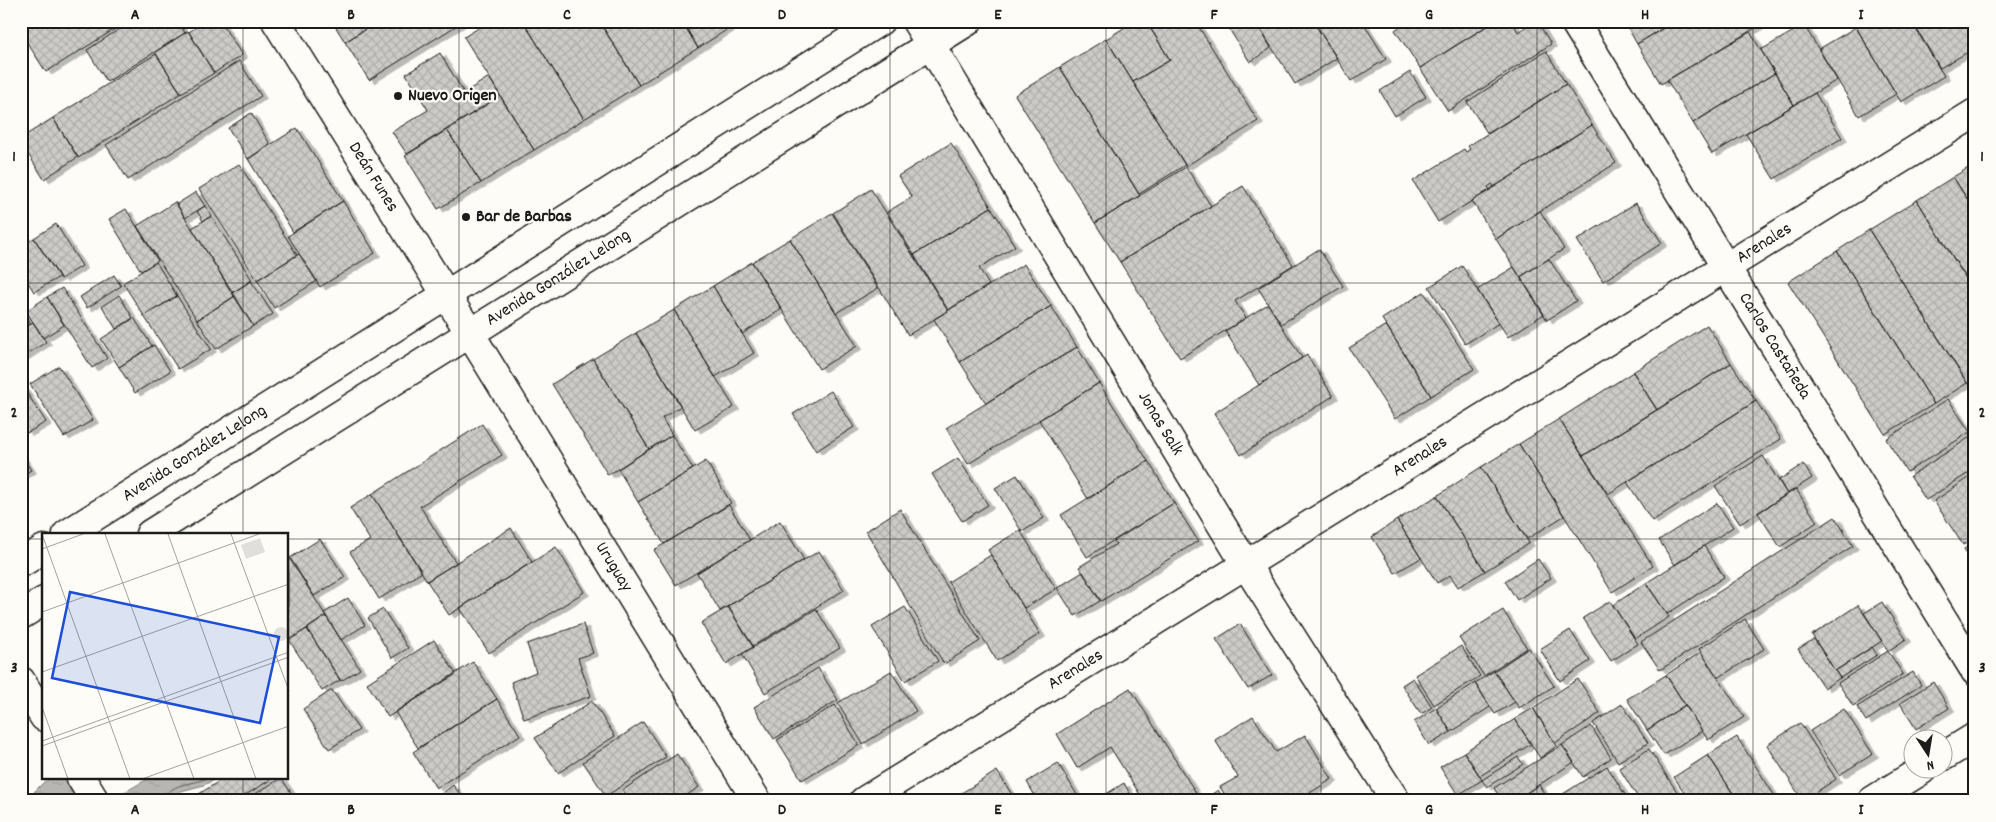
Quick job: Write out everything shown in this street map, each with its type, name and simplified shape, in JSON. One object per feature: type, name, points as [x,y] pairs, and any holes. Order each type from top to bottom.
[{"type":"street","name":"Deán Funes","points":[[276,21],[470,334]]},
{"type":"street","name":"Avenida González Lelong","points":[[69,533],[448,296],[880,21]]},
{"type":"street","name":"Jonas Salk","points":[[916,21],[1246,564],[1396,801]]},
{"type":"street","name":"Avenida González Lelong","points":[[152,533],[968,21]]},
{"type":"street","name":"Carlos Castañeda","points":[[1574,21],[1975,671]]},
{"type":"street","name":"Arenales","points":[[864,801],[1975,113]]},
{"type":"street","name":"Uruguay","points":[[470,334],[757,801]]},
{"type":"street","points":[[21,563],[42,550]]},
{"type":"street","points":[[21,615],[42,602]]},
{"type":"street","points":[[21,681],[42,715]]},
{"type":"street","points":[[1954,750],[1975,737]]},
{"type":"street","points":[[82,780],[95,801]]},
{"type":"street","points":[[1872,801],[1906,780]]},
{"type":"water","points":[[48,780],[65,780],[74,792],[77,801],[36,801],[34,792]]},
{"type":"water","points":[[146,780],[213,780],[204,785],[181,791],[168,801],[119,801],[121,794]]},
{"type":"building","points":[[30,21],[115,21],[118,27],[46,72],[21,33],[21,27]]},
{"type":"building","points":[[132,21],[178,21],[185,33],[107,82],[87,50]]},
{"type":"building","points":[[205,21],[220,21],[242,55],[214,73],[189,32]]},
{"type":"building","points":[[332,21],[378,21],[345,42]]},
{"type":"building","points":[[378,21],[464,21],[369,80],[345,42]]},
{"type":"building","points":[[490,21],[523,21],[584,119],[534,150],[464,37]]},
{"type":"building","points":[[523,21],[599,21],[639,85],[584,119]]},
{"type":"building","points":[[599,21],[682,21],[698,48],[639,85]]},
{"type":"building","points":[[682,21],[728,21],[731,27],[698,48]]},
{"type":"building","points":[[1135,21],[1146,21],[1170,60],[1133,82],[1106,39]]},
{"type":"building","points":[[1146,21],[1195,21],[1258,121],[1186,166],[1133,82],[1170,60]]},
{"type":"building","points":[[1224,21],[1255,21],[1271,48],[1250,62]]},
{"type":"building","points":[[1255,21],[1313,21],[1337,58],[1295,84]]},
{"type":"building","points":[[1313,21],[1362,21],[1386,59],[1351,81]]},
{"type":"building","points":[[1408,21],[1495,21],[1420,68],[1395,30]]},
{"type":"building","points":[[1495,21],[1512,21],[1518,32],[1534,21],[1537,21],[1551,44],[1448,111],[1420,68]]},
{"type":"building","points":[[1624,21],[1675,21],[1637,44]]},
{"type":"building","points":[[1675,21],[1767,21],[1661,84],[1637,44]]},
{"type":"building","points":[[1852,21],[1911,21],[1944,76],[1901,102]]},
{"type":"building","points":[[1912,21],[1975,21],[1975,48],[1940,68]]},
{"type":"building","points":[[1804,25],[1837,80],[1794,105],[1761,50]]},
{"type":"building","points":[[1856,27],[1896,94],[1859,116],[1819,49]]},
{"type":"building","points":[[188,31],[214,73],[181,93],[155,52]]},
{"type":"building","points":[[1750,32],[1775,73],[1693,123],[1667,80]]},
{"type":"building","points":[[1106,39],[1185,165],[1139,194],[1060,67]]},
{"type":"building","points":[[1546,51],[1566,84],[1488,134],[1467,102]]},
{"type":"building","points":[[440,53],[464,93],[489,77],[500,96],[407,154],[392,132],[428,110],[406,74]]},
{"type":"building","points":[[156,54],[181,93],[78,158],[53,118]]},
{"type":"building","points":[[239,61],[261,96],[128,180],[106,145]]},
{"type":"building","points":[[1060,67],[1140,196],[1095,223],[1015,95]]},
{"type":"building","points":[[1410,72],[1426,97],[1395,116],[1380,91]]},
{"type":"building","points":[[1775,73],[1794,105],[1712,154],[1693,123]]},
{"type":"building","points":[[1566,84],[1592,125],[1494,187],[1492,184],[1488,187],[1490,190],[1438,222],[1413,181],[1464,149],[1466,152],[1470,149],[1468,146]]},
{"type":"building","points":[[1815,93],[1842,138],[1774,179],[1746,134]]},
{"type":"building","points":[[500,96],[534,150],[481,183],[447,130]]},
{"type":"building","points":[[251,113],[270,144],[248,159],[228,128]]},
{"type":"building","points":[[53,118],[78,157],[44,179],[21,143],[21,138]]},
{"type":"building","points":[[1592,125],[1616,163],[1496,239],[1472,201]]},
{"type":"building","points":[[297,128],[343,201],[293,232],[248,159]]},
{"type":"building","points":[[447,130],[481,183],[438,209],[405,156]]},
{"type":"building","points":[[951,143],[991,207],[914,255],[887,212],[912,197],[898,176]]},
{"type":"building","points":[[239,164],[297,255],[257,280],[199,189]]},
{"type":"building","points":[[1975,164],[1975,211],[1953,177]]},
{"type":"building","points":[[1186,167],[1211,206],[1120,262],[1095,223]]},
{"type":"building","points":[[1953,177],[1975,211],[1975,286],[1972,288],[1917,200]]},
{"type":"building","points":[[1243,186],[1293,265],[1235,301],[1246,318],[1180,358],[1120,262]]},
{"type":"building","points":[[871,189],[948,311],[908,335],[833,213]]},
{"type":"building","points":[[196,192],[205,206],[185,218],[177,204]]},
{"type":"building","points":[[1917,200],[1975,292],[1975,379],[1968,384],[1869,230]]},
{"type":"building","points":[[343,201],[375,253],[320,287],[288,236]]},
{"type":"building","points":[[175,202],[235,296],[197,320],[137,226]]},
{"type":"building","points":[[1636,203],[1662,243],[1603,281],[1577,240]]},
{"type":"building","points":[[205,206],[212,216],[203,221],[197,211]]},
{"type":"building","points":[[991,207],[1015,246],[979,268],[989,285],[948,310],[914,255]]},
{"type":"building","points":[[126,209],[158,261],[141,271],[109,219]]},
{"type":"building","points":[[1540,211],[1564,249],[1520,277],[1496,239]]},
{"type":"building","points":[[832,213],[878,288],[836,313],[790,239]]},
{"type":"building","points":[[211,216],[252,280],[232,293],[192,228]]},
{"type":"building","points":[[56,224],[82,266],[61,279],[34,238]]},
{"type":"building","points":[[1869,230],[1967,383],[1934,404],[1837,251]]},
{"type":"building","points":[[34,238],[59,277],[34,292],[21,271],[21,246]]},
{"type":"building","points":[[790,239],[857,346],[819,369],[752,262]]},
{"type":"building","points":[[1319,249],[1343,286],[1281,324],[1258,288]]},
{"type":"building","points":[[1837,251],[1934,404],[1885,434],[1788,282]]},
{"type":"building","points":[[299,254],[317,281],[274,308],[257,280]]},
{"type":"building","points":[[1549,259],[1576,301],[1547,320],[1520,277]]},
{"type":"building","points":[[156,262],[177,296],[144,316],[123,283]]},
{"type":"building","points":[[752,262],[782,309],[742,334],[713,286]]},
{"type":"building","points":[[1024,264],[1051,306],[960,362],[934,319]]},
{"type":"building","points":[[1462,266],[1499,323],[1465,344],[1429,287]]},
{"type":"building","points":[[1514,267],[1544,314],[1508,337],[1477,290]]},
{"type":"building","points":[[114,275],[121,286],[87,308],[80,297]]},
{"type":"building","points":[[251,281],[273,314],[253,326],[232,293]]},
{"type":"building","points":[[713,286],[754,353],[715,377],[674,310]]},
{"type":"building","points":[[62,288],[107,358],[92,368],[47,297]]},
{"type":"building","points":[[1424,292],[1474,369],[1431,396],[1382,319]]},
{"type":"building","points":[[119,295],[133,318],[116,329],[102,306]]},
{"type":"building","points":[[177,296],[211,349],[178,369],[144,316]]},
{"type":"building","points":[[235,296],[253,326],[216,349],[197,320]]},
{"type":"building","points":[[47,297],[64,325],[43,338],[26,311]]},
{"type":"building","points":[[1268,304],[1302,358],[1259,385],[1225,331]]},
{"type":"building","points":[[1051,306],[1077,347],[986,403],[960,362]]},
{"type":"building","points":[[21,307],[31,324],[21,330]]},
{"type":"building","points":[[674,310],[734,407],[695,430],[636,333]]},
{"type":"building","points":[[134,318],[152,346],[119,367],[101,339]]},
{"type":"building","points":[[33,322],[46,342],[21,358],[21,330]]},
{"type":"building","points":[[1386,325],[1431,396],[1395,419],[1349,348]]},
{"type":"building","points":[[1707,325],[1731,363],[1657,410],[1633,372]]},
{"type":"building","points":[[636,333],[681,406],[662,418],[672,435],[649,449],[593,359]]},
{"type":"building","points":[[154,345],[170,371],[135,393],[119,367]]},
{"type":"building","points":[[1077,347],[1099,383],[968,464],[946,428]]},
{"type":"building","points":[[1307,355],[1333,396],[1241,455],[1214,413]]},
{"type":"building","points":[[593,359],[649,449],[608,475],[552,384]]},
{"type":"building","points":[[1731,363],[1756,401],[1608,494],[1583,456]]},
{"type":"building","points":[[59,366],[93,420],[64,437],[30,384]]},
{"type":"building","points":[[1633,372],[1657,410],[1583,456],[1559,419]]},
{"type":"building","points":[[1099,383],[1148,461],[1088,499],[1039,420]]},
{"type":"building","points":[[21,384],[46,422],[27,433],[21,424]]},
{"type":"building","points":[[831,391],[854,427],[816,451],[793,414]]},
{"type":"building","points":[[1948,399],[1970,432],[1907,472],[1886,439]]},
{"type":"building","points":[[1756,401],[1781,439],[1652,521],[1627,482]]},
{"type":"building","points":[[1559,419],[1653,566],[1612,592],[1519,444]]},
{"type":"building","points":[[482,424],[502,455],[420,506],[456,563],[427,581],[372,494]]},
{"type":"building","points":[[1975,434],[1975,469],[1926,500],[1910,476]]},
{"type":"building","points":[[672,435],[693,469],[638,502],[618,469]]},
{"type":"building","points":[[1519,444],[1564,516],[1527,539],[1481,467]]},
{"type":"building","points":[[21,455],[31,470],[21,476]]},
{"type":"building","points":[[1763,456],[1787,494],[1740,524],[1715,486]]},
{"type":"building","points":[[958,458],[988,505],[962,521],[932,474]]},
{"type":"building","points":[[706,461],[731,503],[664,544],[638,502]]},
{"type":"building","points":[[1148,461],[1174,503],[1087,557],[1061,515]]},
{"type":"building","points":[[1803,464],[1812,478],[1787,494],[1779,480]]},
{"type":"building","points":[[1481,467],[1529,543],[1485,571],[1437,496]]},
{"type":"building","points":[[1975,474],[1975,537],[1963,545],[1934,501]]},
{"type":"building","points":[[1017,475],[1044,518],[1022,532],[995,488]]},
{"type":"building","points":[[1796,489],[1817,522],[1780,547],[1758,513]]},
{"type":"building","points":[[372,494],[422,572],[379,599],[350,552],[370,540],[350,508]]},
{"type":"building","points":[[1437,496],[1485,571],[1458,587],[1450,575],[1437,583],[1397,520]]},
{"type":"building","points":[[1174,503],[1198,541],[1101,601],[1079,567],[1116,544],[1114,541]]},
{"type":"building","points":[[1717,503],[1733,527],[1675,565],[1659,540]]},
{"type":"building","points":[[729,505],[750,540],[676,585],[654,550]]},
{"type":"building","points":[[900,509],[980,641],[944,664],[866,531]]},
{"type":"building","points":[[1835,517],[1853,546],[1660,670],[1641,642]]},
{"type":"building","points":[[1397,520],[1421,558],[1395,573],[1372,537]]},
{"type":"building","points":[[780,521],[804,560],[720,611],[697,573]]},
{"type":"building","points":[[511,528],[532,562],[449,615],[427,581]]},
{"type":"building","points":[[1020,530],[1056,589],[1024,608],[988,550]]},
{"type":"building","points":[[320,539],[345,577],[314,596],[290,558]]},
{"type":"building","points":[[1975,542],[1975,566],[1964,549]]},
{"type":"building","points":[[1704,546],[1724,577],[1667,614],[1646,583]]},
{"type":"building","points":[[556,547],[584,592],[489,653],[460,608]]},
{"type":"building","points":[[819,551],[844,590],[753,646],[728,606]]},
{"type":"building","points":[[991,555],[1040,634],[997,661],[948,582]]},
{"type":"building","points":[[289,558],[326,616],[291,639],[289,636]]},
{"type":"building","points":[[1538,559],[1551,578],[1517,600],[1505,581]]},
{"type":"building","points":[[1083,572],[1100,601],[1075,616],[1057,588]]},
{"type":"building","points":[[1646,583],[1669,617],[1635,639],[1613,605]]},
{"type":"building","points":[[348,598],[365,625],[341,640],[324,613]]},
{"type":"building","points":[[1610,601],[1638,644],[1611,661],[1583,618]]},
{"type":"building","points":[[1882,602],[1906,639],[1888,651],[1864,613]]},
{"type":"building","points":[[1858,605],[1882,641],[1835,671],[1812,635]]},
{"type":"building","points":[[728,607],[753,647],[726,664],[701,623]]},
{"type":"building","points":[[905,607],[938,661],[905,681],[872,627]]},
{"type":"building","points":[[383,609],[408,648],[392,658],[368,618]]},
{"type":"building","points":[[816,609],[840,648],[765,693],[742,654]]},
{"type":"building","points":[[1503,610],[1527,648],[1484,676],[1459,638]]},
{"type":"building","points":[[326,616],[360,669],[341,681],[307,629]]},
{"type":"building","points":[[1745,619],[1764,649],[1718,678],[1699,649]]},
{"type":"building","points":[[583,624],[593,653],[578,658],[591,696],[524,719],[511,682],[536,672],[527,644]]},
{"type":"building","points":[[1240,624],[1272,675],[1248,689],[1216,639]]},
{"type":"building","points":[[307,629],[340,680],[322,691],[289,640]]},
{"type":"building","points":[[1570,630],[1590,661],[1560,681],[1540,649]]},
{"type":"building","points":[[1814,639],[1840,678],[1824,688],[1798,649]]},
{"type":"building","points":[[434,640],[456,674],[388,717],[367,683]]},
{"type":"building","points":[[1461,646],[1480,676],[1434,705],[1415,675]]},
{"type":"building","points":[[1872,647],[1877,655],[1840,678],[1835,671]]},
{"type":"building","points":[[1529,648],[1554,686],[1519,708],[1494,671]]},
{"type":"building","points":[[1888,651],[1903,674],[1853,706],[1838,683]]},
{"type":"building","points":[[1701,652],[1744,717],[1708,740],[1666,675]]},
{"type":"building","points":[[473,662],[497,699],[418,748],[395,712]]},
{"type":"building","points":[[818,668],[838,700],[774,739],[754,707]]},
{"type":"building","points":[[891,671],[916,711],[863,744],[838,703]]},
{"type":"building","points":[[1494,671],[1515,702],[1495,714],[1475,683]]},
{"type":"building","points":[[1913,672],[1921,685],[1866,721],[1857,707]]},
{"type":"building","points":[[1666,675],[1685,705],[1647,730],[1627,699]]},
{"type":"building","points":[[1413,678],[1432,707],[1421,714],[1402,685]]},
{"type":"building","points":[[1578,679],[1600,713],[1555,743],[1533,708]]},
{"type":"building","points":[[1933,682],[1949,708],[1916,729],[1900,703]]},
{"type":"building","points":[[1475,683],[1490,707],[1451,732],[1436,708]]},
{"type":"building","points":[[1130,688],[1201,801],[1144,801],[1110,747],[1077,768],[1057,734]]},
{"type":"building","points":[[332,690],[359,730],[329,749],[303,709]]},
{"type":"building","points":[[497,699],[520,735],[436,788],[413,752]]},
{"type":"building","points":[[592,701],[615,736],[558,773],[535,738]]},
{"type":"building","points":[[1622,704],[1648,743],[1618,762],[1593,723]]},
{"type":"building","points":[[835,705],[859,745],[802,780],[777,740]]},
{"type":"building","points":[[1685,705],[1702,731],[1664,755],[1647,730]]},
{"type":"building","points":[[1436,708],[1451,732],[1429,745],[1414,722]]},
{"type":"building","points":[[1533,708],[1557,746],[1540,758],[1515,719]]},
{"type":"building","points":[[1844,709],[1873,754],[1839,775],[1810,731]]},
{"type":"building","points":[[1253,716],[1276,752],[1305,735],[1332,779],[1297,801],[1229,801],[1220,787],[1238,777],[1215,740]]},
{"type":"building","points":[[1515,719],[1531,744],[1480,776],[1464,752]]},
{"type":"building","points":[[643,722],[666,757],[606,796],[583,762]]},
{"type":"building","points":[[1800,723],[1836,779],[1803,801],[1767,745]]},
{"type":"building","points":[[1591,726],[1611,758],[1583,777],[1562,745]]},
{"type":"building","points":[[1737,737],[1778,801],[1738,801],[1708,755]]},
{"type":"building","points":[[1562,745],[1574,762],[1514,801],[1502,801],[1494,788]]},
{"type":"building","points":[[1649,749],[1683,801],[1640,801],[1619,768]]},
{"type":"building","points":[[1464,752],[1482,780],[1458,795],[1440,767]]},
{"type":"building","points":[[677,754],[699,787],[678,801],[630,801],[623,790]]},
{"type":"building","points":[[1708,755],[1738,801],[1690,801],[1674,777]]},
{"type":"building","points":[[1518,757],[1523,764],[1487,787],[1482,780]]},
{"type":"building","points":[[1058,763],[1079,801],[1038,801],[1027,782]]},
{"type":"building","points":[[1607,766],[1629,801],[1552,801]]},
{"type":"building","points":[[997,771],[1016,801],[958,801],[955,797]]},
{"type":"building","points":[[221,780],[270,780],[236,801],[188,801]]},
{"type":"building","points":[[278,780],[282,780],[297,801],[244,801]]},
{"type":"building","points":[[1124,783],[1134,801],[1095,801]]},
{"type":"building","points":[[453,785],[465,801],[437,801],[435,799]]},
{"type":"building","points":[[1539,785],[1549,801],[1514,801]]},
{"type":"building","points":[[1218,790],[1225,801],[1202,801]]},
{"type":"place","name":"Nuevo Origen","points":[[398,96]]},
{"type":"place","name":"Bar de Barbas","points":[[466,217]]}]
